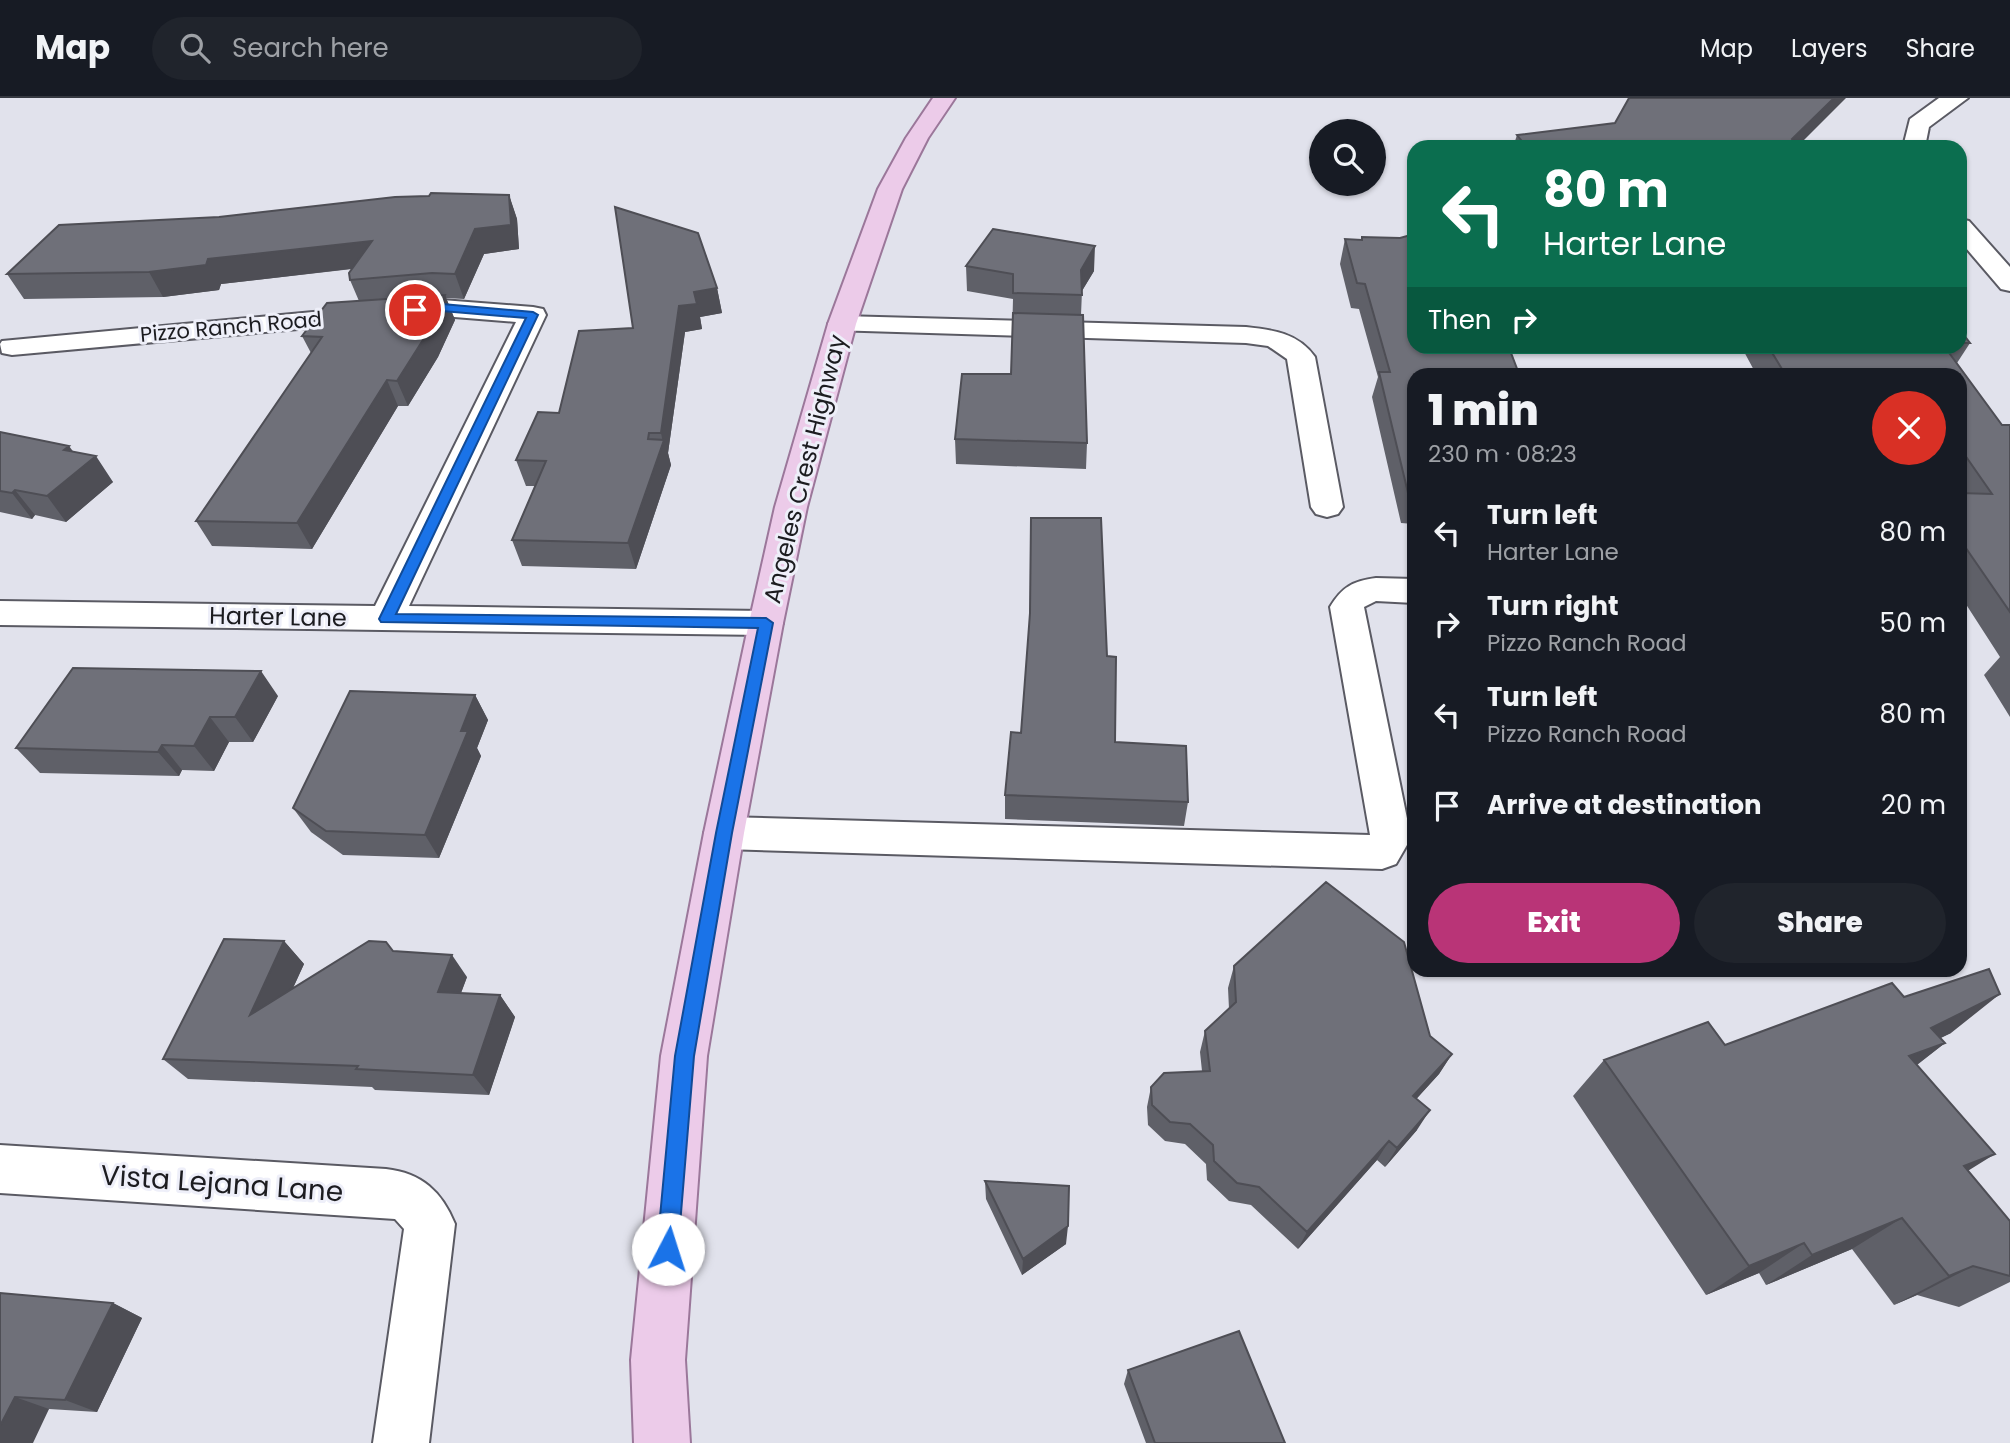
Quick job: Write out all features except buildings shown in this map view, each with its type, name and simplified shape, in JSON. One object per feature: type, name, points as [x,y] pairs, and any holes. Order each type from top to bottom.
[{"type":"main road","name":"Angeles Crest Highway","points":[[662,1443],[658,1360],[684,1056],[724,833],[766,623],[791,508],[842,324],[879,218],[903,163],[938,106]]},
{"type":"street","points":[[1915,140],[1918,124],[1954,99]]},
{"type":"street","points":[[1967,234],[2010,283]]},
{"type":"street","name":"Pizzo Ranch Road","points":[[12,347],[442,308],[533,315],[386,619]]},
{"type":"street","points":[[842,324],[1246,335],[1273,338],[1290,344],[1301,357],[1327,506]]},
{"type":"street","points":[[724,833],[1382,852],[1391,838],[1347,607],[1351,598],[1364,591],[1407,591]]},
{"type":"street","name":"Harter Lane","points":[[0,614],[766,623]]},
{"type":"street","name":"Vista Lejana Lane","points":[[0,1169],[364,1192],[411,1198],[421,1208],[429,1224],[401,1443]]},
{"type":"route","points":[[415,310],[442,308],[533,315],[386,619],[766,623],[724,833],[684,1056],[668,1249]]}]
